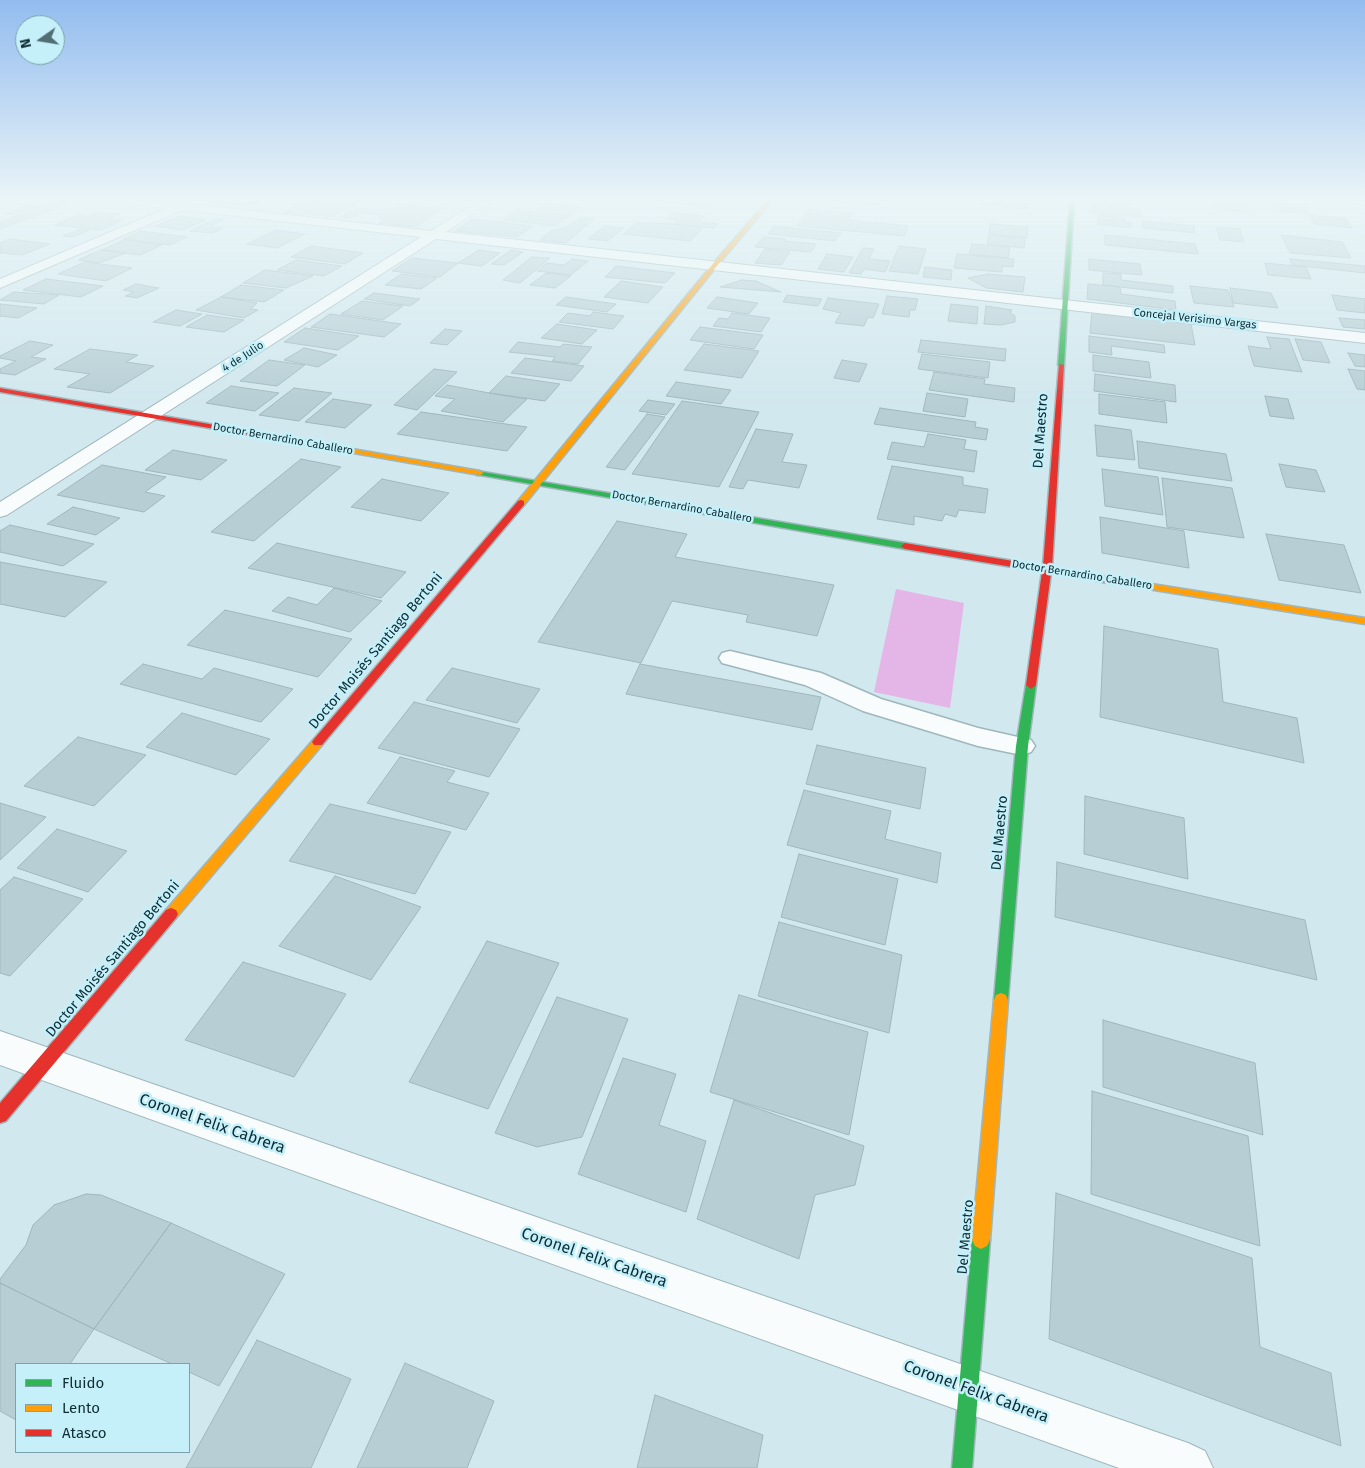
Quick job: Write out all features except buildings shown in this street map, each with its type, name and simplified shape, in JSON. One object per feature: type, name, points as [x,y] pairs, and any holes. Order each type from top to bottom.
[{"type":"street","points":[[0,284],[34,270]]},
{"type":"street","name":"4 de Julio","points":[[0,511],[379,270]]},
{"type":"street","name":"Doctor Moisés Santiago Bertoni","points":[[0,1115],[539,482],[711,270]]},
{"type":"street","name":"Concejal Verisimo Vargas","points":[[745,270],[1365,338]]},
{"type":"street","name":"Del Maestro","points":[[962,1468],[1022,746],[1047,570],[1067,270]]},
{"type":"street","name":"Doctor Bernardino Caballero","points":[[0,390],[1047,570],[1365,621]]},
{"type":"street","name":"Coronel Felix Cabrera","points":[[0,1048],[43,1065],[1188,1468]]},
{"type":"lane","points":[[730,658],[813,679],[872,705],[978,736],[1022,746]]},
{"type":"shaded area","points":[[896,589],[964,603],[950,708],[874,692]]},
{"type":"traffic: fast","points":[[1061,365],[1067,270]]},
{"type":"traffic: fast","points":[[480,473],[905,546]]},
{"type":"traffic: fast","points":[[1001,1000],[1022,746],[1031,685]]},
{"type":"traffic: fast","points":[[962,1468],[981,1240]]},
{"type":"traffic: slow","points":[[521,503],[711,270]]},
{"type":"traffic: slow","points":[[279,438],[480,473]]},
{"type":"traffic: slow","points":[[1114,581],[1365,621]]},
{"type":"traffic: slow","points":[[171,914],[318,742]]},
{"type":"traffic: slow","points":[[981,1240],[1001,1000]]},
{"type":"traffic: jam","points":[[1031,685],[1047,570],[1061,365]]},
{"type":"traffic: jam","points":[[0,390],[279,438]]},
{"type":"traffic: jam","points":[[318,742],[521,503]]},
{"type":"traffic: jam","points":[[905,546],[1114,581]]},
{"type":"traffic: jam","points":[[0,1115],[171,914]]}]
